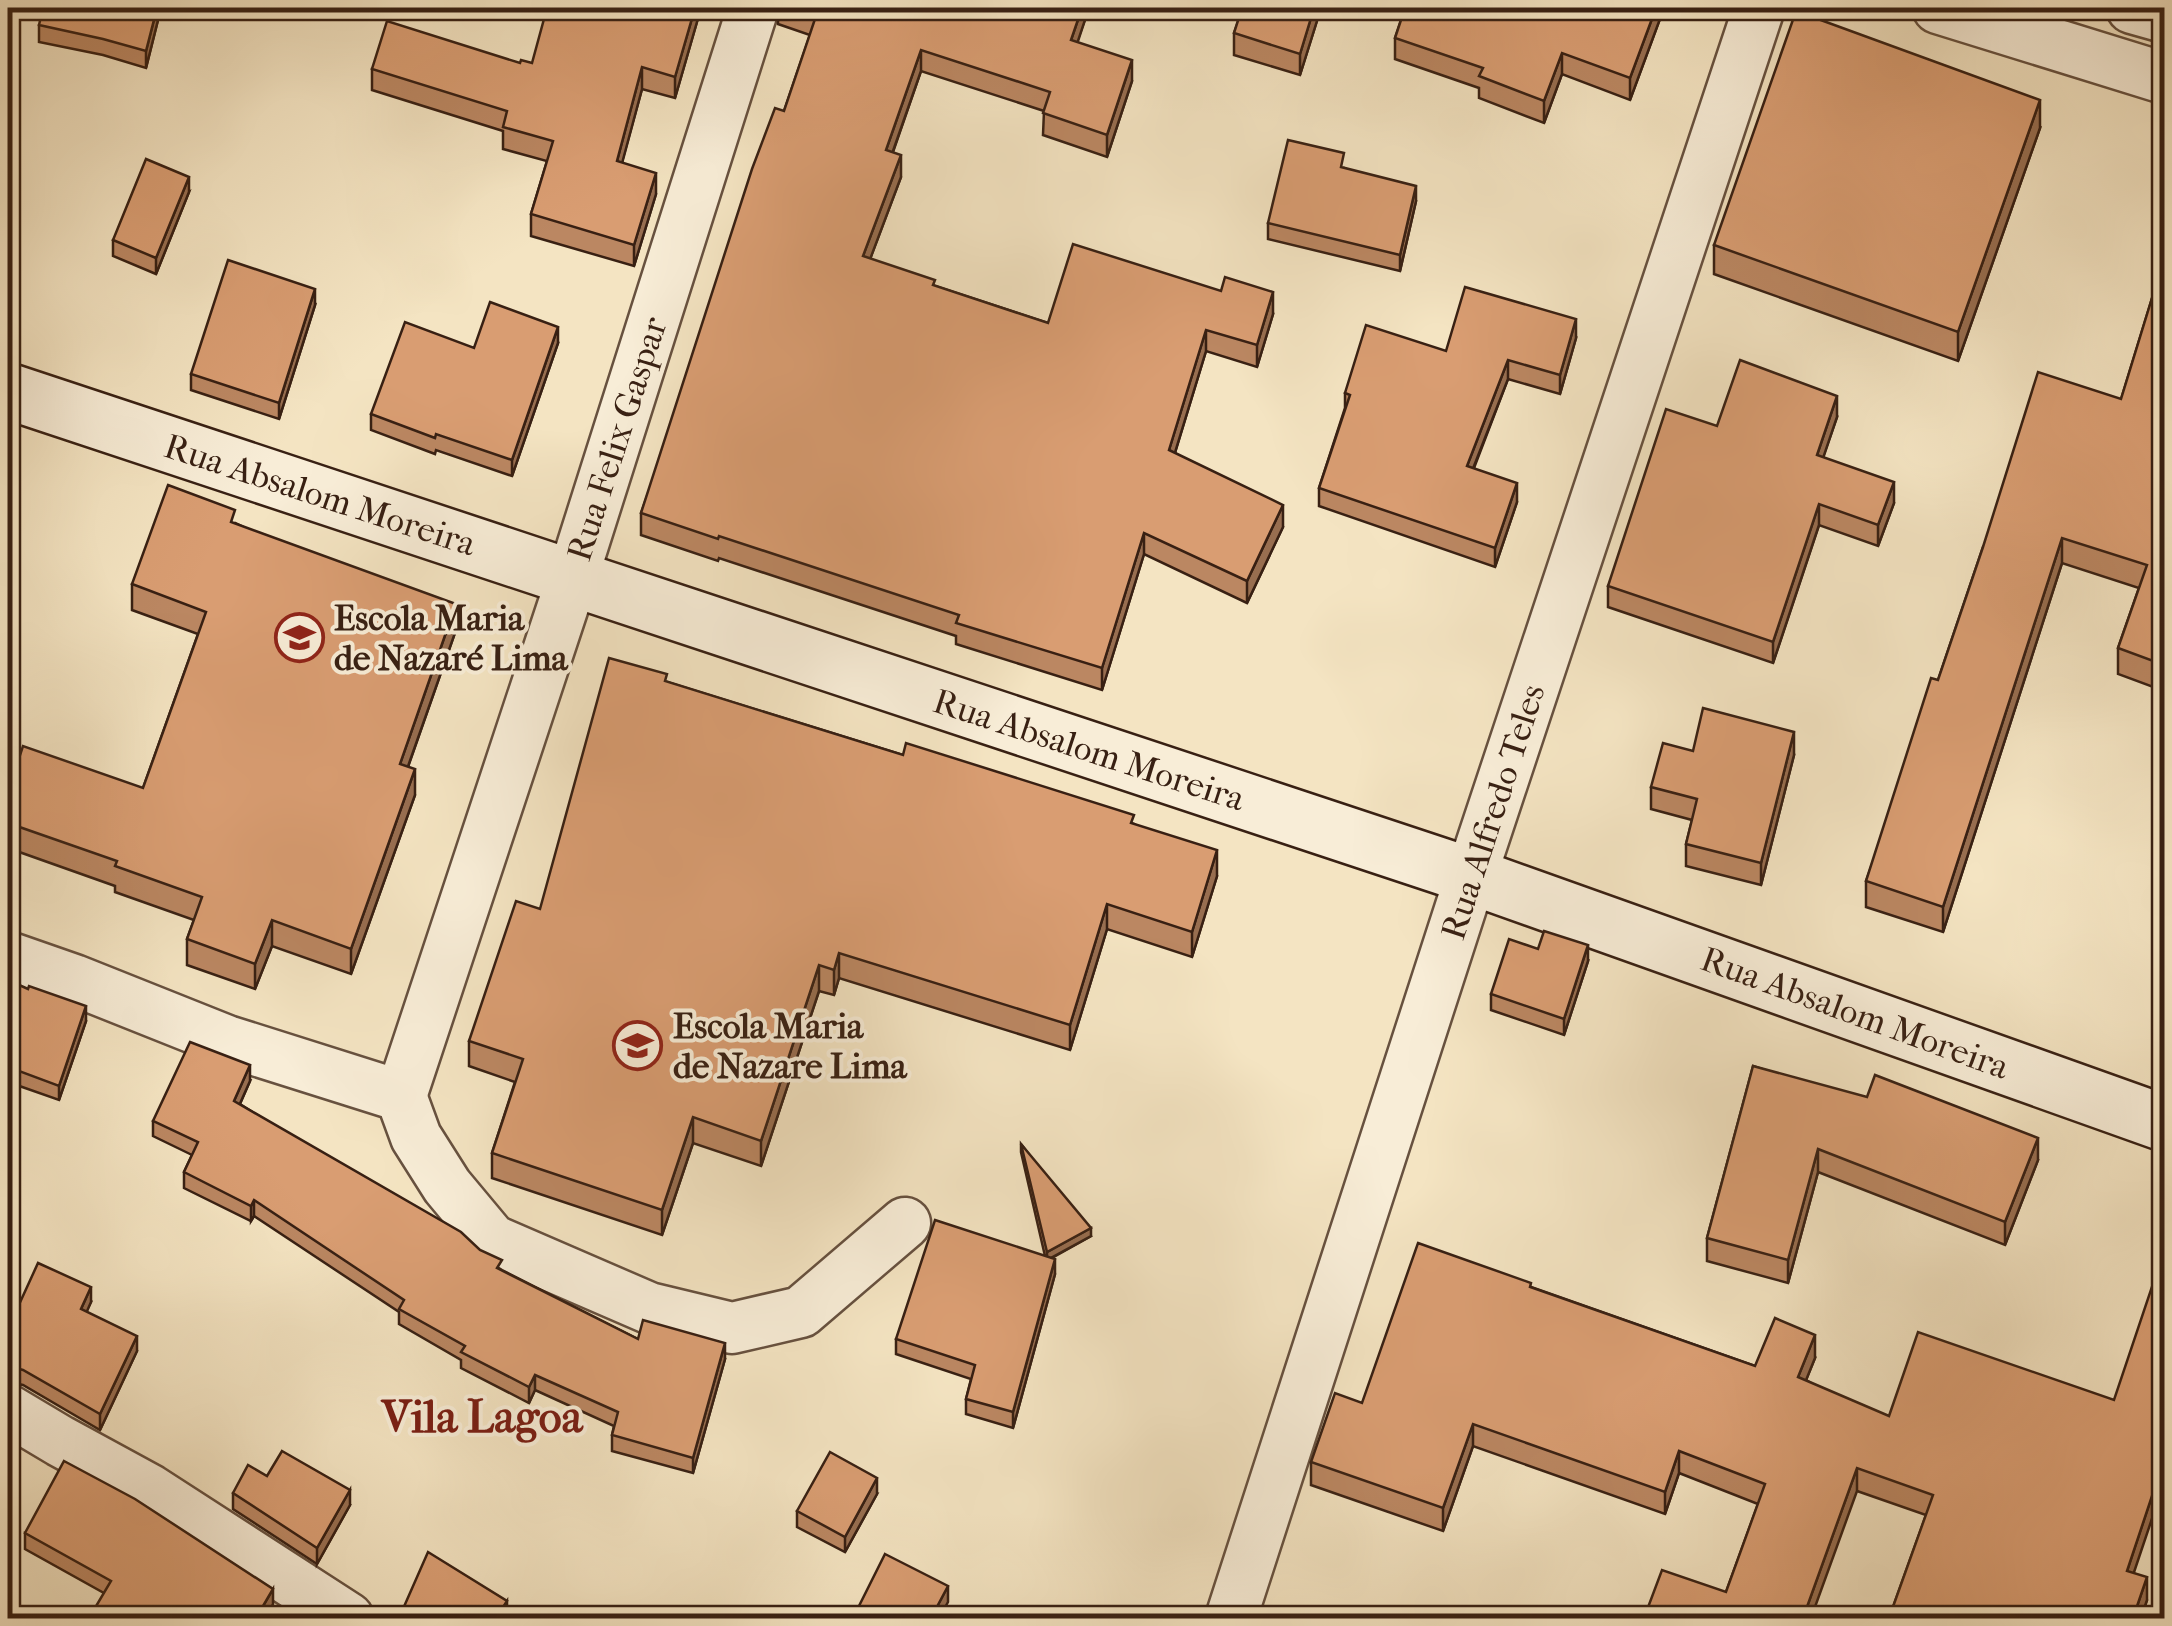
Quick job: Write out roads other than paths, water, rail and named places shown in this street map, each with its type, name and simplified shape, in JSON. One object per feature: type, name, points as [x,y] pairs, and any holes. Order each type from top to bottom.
[{"type":"street","name":"Rua Felix Gaspar","points":[[402,1096],[572,580],[753,8]]},
{"type":"street","name":"Rua Alfredo Teles","points":[[1232,1618],[1759,8]]},
{"type":"street","points":[[1938,8],[2164,78]]},
{"type":"street","points":[[2132,8],[2164,18]]},
{"type":"street","name":"Rua Absalom Moreira","points":[[8,390],[1472,876],[2164,1124]]},
{"type":"street","points":[[8,956],[227,1042],[402,1096],[416,1138],[447,1186],[492,1240],[649,1308],[732,1328],[801,1312],[905,1223]]},
{"type":"street","points":[[8,1410],[150,1490],[348,1618]]},
{"type":"place","name":"Escola Maria de Nazaré Lima","points":[[299,638]]},
{"type":"place","name":"Escola Maria de Nazare Lima","points":[[638,1046]]},
{"type":"district","name":"Vila Lagoa","points":[[482,1417]]}]
